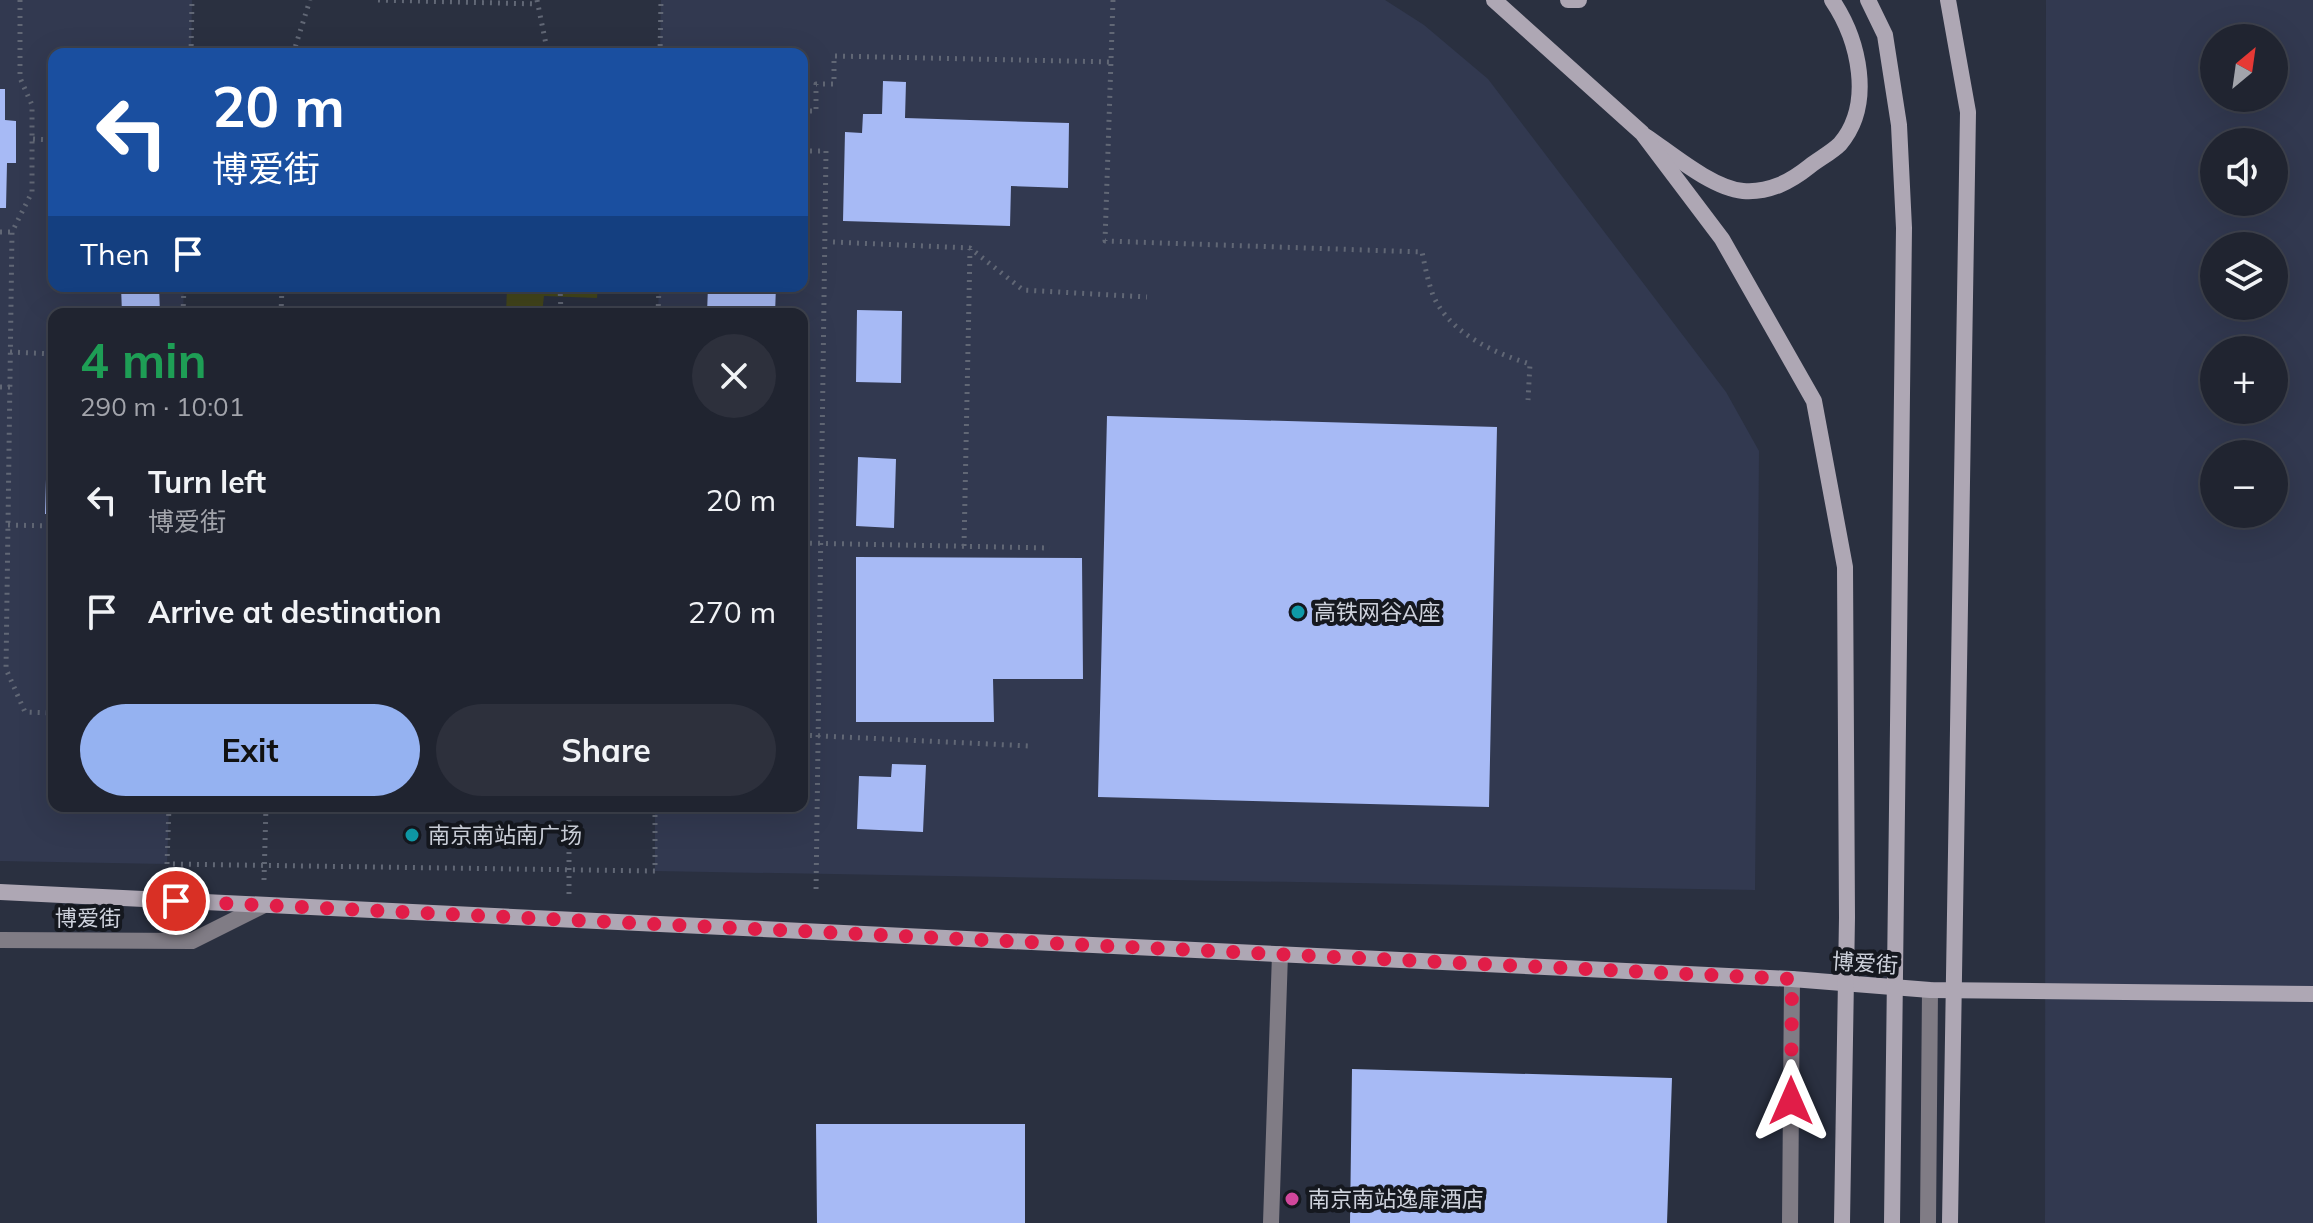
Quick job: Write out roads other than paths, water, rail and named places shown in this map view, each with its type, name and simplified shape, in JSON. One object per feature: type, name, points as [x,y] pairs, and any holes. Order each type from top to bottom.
[{"type":"main road","points":[[1494,0],[1642,133],[1703,176],[1741,191],[1779,188],[1804,171],[1840,143],[1861,103],[1859,64],[1839,10],[1832,0]]},
{"type":"main road","points":[[1568,0],[1579,0]]},
{"type":"main road","points":[[1868,0],[1885,35],[1899,125],[1904,228],[1892,1223]]},
{"type":"main road","points":[[1948,0],[1968,112],[1962,637],[1950,1223]]},
{"type":"main road","points":[[1642,133],[1722,239],[1814,401],[1845,567],[1847,917],[1842,1223]]},
{"type":"main road","name":"博爱街","points":[[0,892],[1792,979],[1930,990],[2313,994]]},
{"type":"street","name":"博爱街","points":[[0,940],[192,941],[264,905]]},
{"type":"street","points":[[1271,1223],[1280,954]]},
{"type":"street","points":[[1790,1223],[1792,979]]},
{"type":"street","points":[[1928,1223],[1930,990]]},
{"type":"place","name":"高铁网谷A座","points":[[1298,612]]},
{"type":"place","name":"南京南站南广场","points":[[412,835]]},
{"type":"place","name":"南京南站逸扉酒店","points":[[1292,1199]]}]
